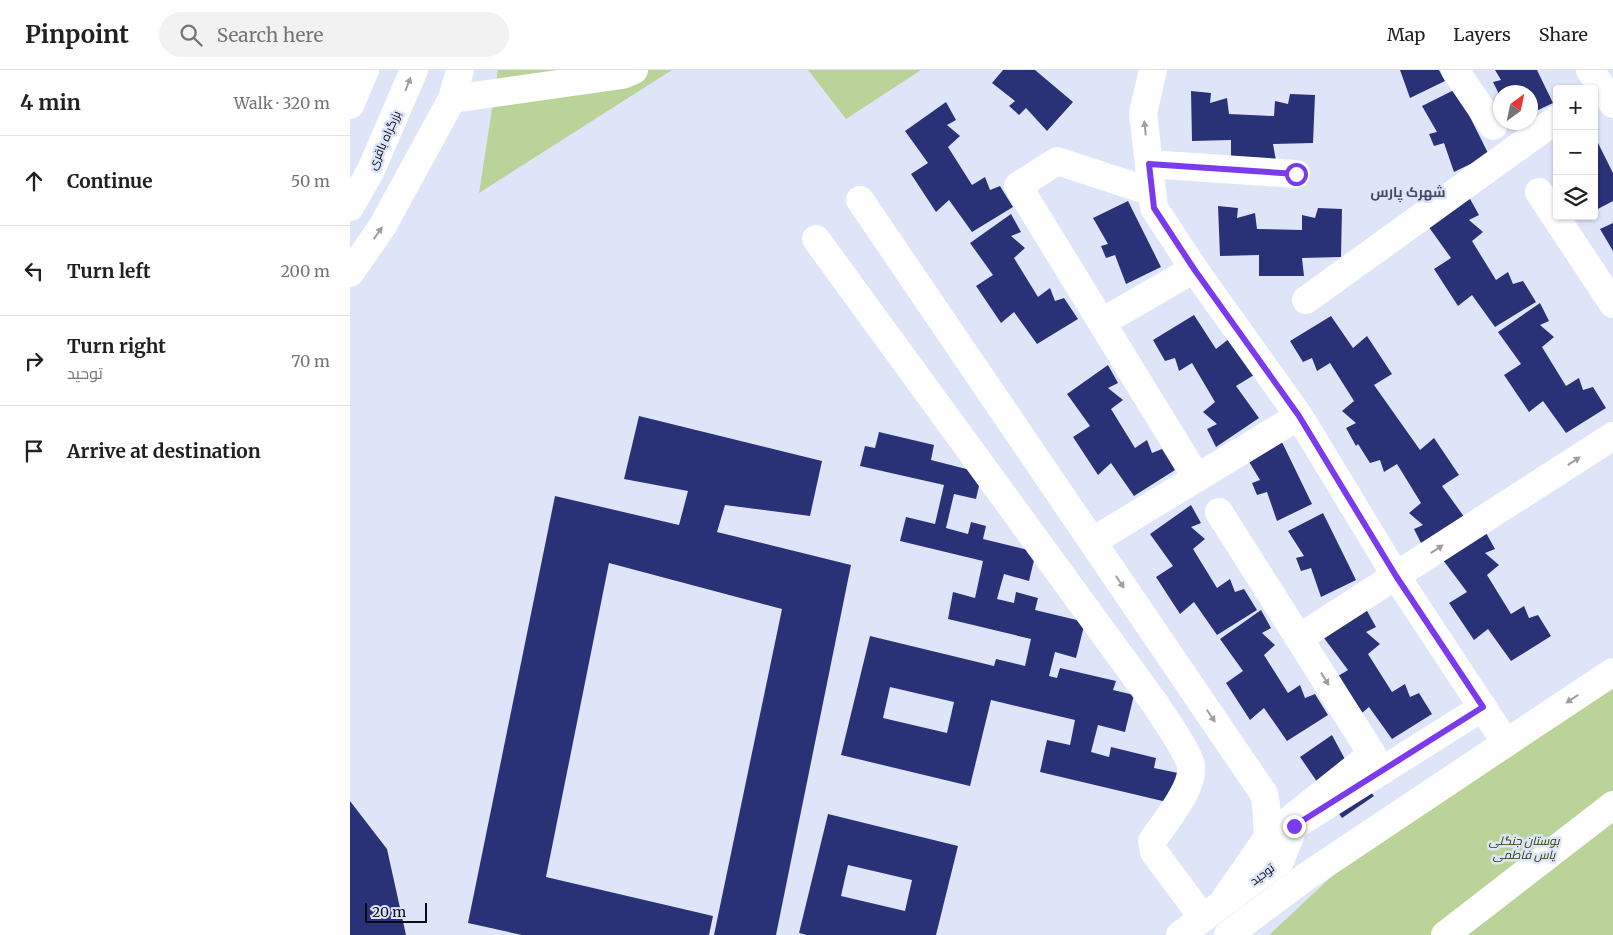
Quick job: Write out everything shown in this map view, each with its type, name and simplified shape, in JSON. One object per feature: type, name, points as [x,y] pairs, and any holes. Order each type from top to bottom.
[{"type":"main road","points":[[350,105],[365,70]]},
{"type":"main road","name":"بزرگراه باقری","points":[[350,207],[371,170],[414,70]]},
{"type":"main road","points":[[350,273],[382,227],[452,99],[460,70]]},
{"type":"main road","points":[[452,99],[622,75],[634,70]]},
{"type":"main road","points":[[1153,70],[1143,112],[1154,208],[1194,269],[1299,416],[1396,576],[1506,743]]},
{"type":"main road","points":[[1455,70],[1493,126]]},
{"type":"main road","points":[[1306,300],[1553,122]]},
{"type":"main road","points":[[1152,192],[1057,161],[1018,186],[1197,478]]},
{"type":"main road","points":[[1149,164],[1296,174]]},
{"type":"main road","points":[[1539,192],[1613,304]]},
{"type":"main road","points":[[860,200],[1264,794],[1274,849]]},
{"type":"main road","points":[[816,239],[1156,705],[1179,741],[1191,764],[1189,782],[1152,841],[1154,852],[1213,919]]},
{"type":"main road","points":[[1102,322],[1194,269]]},
{"type":"main road","points":[[1093,542],[1299,416]]},
{"type":"main road","points":[[1299,638],[1613,436]]},
{"type":"main road","points":[[1219,512],[1372,754],[1274,849]]},
{"type":"main road","points":[[1228,935],[1307,876],[1613,672]]},
{"type":"main road","name":"توحید","points":[[1180,935],[1213,919],[1294,826],[1483,707]]},
{"type":"main road","points":[[1445,935],[1613,805]]},
{"type":"green space","points":[[498,70],[672,70],[479,193]]},
{"type":"green space","points":[[808,70],[921,70],[846,119]]},
{"type":"green space","name":"بوستان جنگلی یاس فاطمی","points":[[1613,680],[1613,935],[1269,935],[1357,853]]},
{"type":"building","points":[[1003,70],[1035,70],[1073,102],[1047,131],[1026,108],[1019,115],[1009,106],[1015,101],[992,83]]},
{"type":"building","points":[[1400,70],[1439,70],[1445,81],[1410,98]]},
{"type":"building","points":[[1495,70],[1537,70],[1553,103],[1538,110],[1538,85],[1494,85],[1493,82],[1501,80]]},
{"type":"building","points":[[1456,89],[1489,155],[1454,172],[1444,143],[1434,146],[1429,134],[1437,132],[1422,106]]},
{"type":"building","points":[[1191,91],[1211,93],[1210,103],[1227,98],[1229,114],[1274,116],[1275,101],[1288,104],[1290,94],[1315,95],[1313,143],[1273,144],[1276,161],[1231,161],[1231,140],[1192,141]]},
{"type":"building","points":[[946,102],[956,120],[947,125],[960,136],[948,147],[972,185],[985,177],[990,190],[1000,186],[1013,207],[972,232],[949,200],[936,212],[911,174],[928,163],[905,131]]},
{"type":"building","points":[[1598,143],[1613,173],[1613,201],[1598,209]]},
{"type":"building","points":[[1469,197],[1479,215],[1469,220],[1483,232],[1472,241],[1496,280],[1508,272],[1513,284],[1523,281],[1536,302],[1495,327],[1472,295],[1458,306],[1434,269],[1451,258],[1428,226]]},
{"type":"building","points":[[1128,201],[1161,267],[1126,284],[1115,255],[1106,258],[1101,246],[1108,244],[1093,218]]},
{"type":"building","points":[[1218,206],[1238,208],[1237,218],[1255,213],[1257,229],[1302,230],[1302,215],[1315,218],[1318,208],[1342,209],[1341,257],[1302,258],[1304,276],[1259,276],[1259,255],[1220,256]]},
{"type":"building","points":[[1011,214],[1021,232],[1011,236],[1025,248],[1014,258],[1038,297],[1050,288],[1055,301],[1064,298],[1078,319],[1037,344],[1014,312],[1001,323],[976,286],[993,275],[970,243]]},
{"type":"building","points":[[1613,223],[1613,251],[1600,229]]},
{"type":"building","points":[[1540,303],[1549,321],[1540,325],[1554,337],[1542,347],[1566,386],[1579,378],[1583,390],[1593,387],[1606,408],[1566,433],[1543,401],[1529,412],[1504,375],[1521,364],[1498,332]]},
{"type":"building","points":[[1194,315],[1216,349],[1230,338],[1254,375],[1236,386],[1259,418],[1216,447],[1207,429],[1217,424],[1203,412],[1215,402],[1192,363],[1179,371],[1175,358],[1165,361],[1153,340]]},
{"type":"building","points":[[1331,316],[1353,348],[1367,336],[1392,374],[1374,385],[1420,450],[1434,438],[1459,475],[1442,486],[1465,518],[1423,547],[1414,529],[1423,525],[1409,513],[1421,503],[1397,464],[1384,472],[1380,460],[1370,463],[1358,444],[1356,446],[1346,428],[1356,423],[1342,411],[1354,401],[1330,363],[1317,371],[1312,358],[1303,362],[1290,341]]},
{"type":"building","points":[[1108,365],[1118,383],[1108,388],[1123,400],[1111,409],[1135,448],[1147,440],[1152,453],[1162,449],[1175,470],[1134,496],[1111,463],[1098,475],[1073,437],[1090,426],[1067,394]]},
{"type":"building","points":[[639,416],[822,461],[810,516],[725,505],[717,532],[851,565],[776,935],[714,935],[782,609],[609,563],[546,877],[713,916],[709,935],[522,935],[468,923],[555,496],[679,525],[688,491],[624,479]]},
{"type":"building","points":[[879,432],[934,445],[931,460],[982,473],[976,499],[954,494],[946,528],[968,534],[971,522],[986,526],[983,539],[1036,552],[1029,581],[1004,574],[997,599],[1014,603],[1016,592],[1038,598],[1035,610],[1085,622],[1076,658],[1055,652],[1049,676],[1057,678],[1060,668],[1116,681],[1113,690],[1134,695],[1125,732],[1098,725],[1091,752],[1109,757],[1111,747],[1156,758],[1154,768],[1178,773],[1171,803],[1040,772],[1047,740],[1070,745],[1075,720],[991,700],[970,786],[841,755],[870,636],[994,666],[996,659],[1025,666],[1031,639],[948,619],[953,592],[975,598],[983,561],[900,541],[906,517],[935,524],[944,485],[860,466],[865,446],[875,448]],"holes":[[[890,687],[954,702],[947,733],[883,718]]]},
{"type":"building","points":[[1280,438],[1312,504],[1277,521],[1267,492],[1257,495],[1252,483],[1260,480],[1245,455]]},
{"type":"building","points":[[1191,505],[1201,523],[1191,527],[1205,539],[1193,549],[1217,588],[1230,579],[1235,592],[1244,589],[1257,610],[1217,635],[1194,602],[1180,614],[1156,577],[1173,566],[1150,534]]},
{"type":"building","points":[[1323,513],[1356,580],[1321,597],[1311,568],[1301,571],[1296,558],[1304,556],[1288,531]]},
{"type":"building","points":[[1485,531],[1495,549],[1485,553],[1499,565],[1487,575],[1511,614],[1524,606],[1529,618],[1538,615],[1551,636],[1511,661],[1488,629],[1474,640],[1449,603],[1467,592],[1443,560]]},
{"type":"building","points":[[1366,609],[1376,627],[1366,632],[1380,644],[1368,654],[1392,692],[1405,684],[1410,697],[1419,693],[1432,714],[1392,739],[1369,707],[1355,719],[1330,681],[1348,670],[1324,638]]},
{"type":"building","points":[[1261,610],[1271,628],[1262,633],[1275,645],[1264,655],[1288,693],[1300,685],[1305,698],[1315,694],[1328,715],[1287,741],[1264,708],[1250,720],[1226,683],[1243,671],[1220,639]]},
{"type":"building","points":[[1332,735],[1347,763],[1374,796],[1342,818],[1300,757]]},
{"type":"building","points":[[350,801],[387,849],[406,935],[350,935]]},
{"type":"building","points":[[828,814],[958,846],[936,935],[807,935],[799,933]],"holes":[[[848,865],[912,880],[905,911],[841,896]]]},
{"type":"district","name":"شهرک پارس","points":[[1408,192]]},
{"type":"route","points":[[1294,826],[1483,707],[1396,576],[1299,416],[1194,269],[1154,208],[1149,164],[1296,174]]}]
